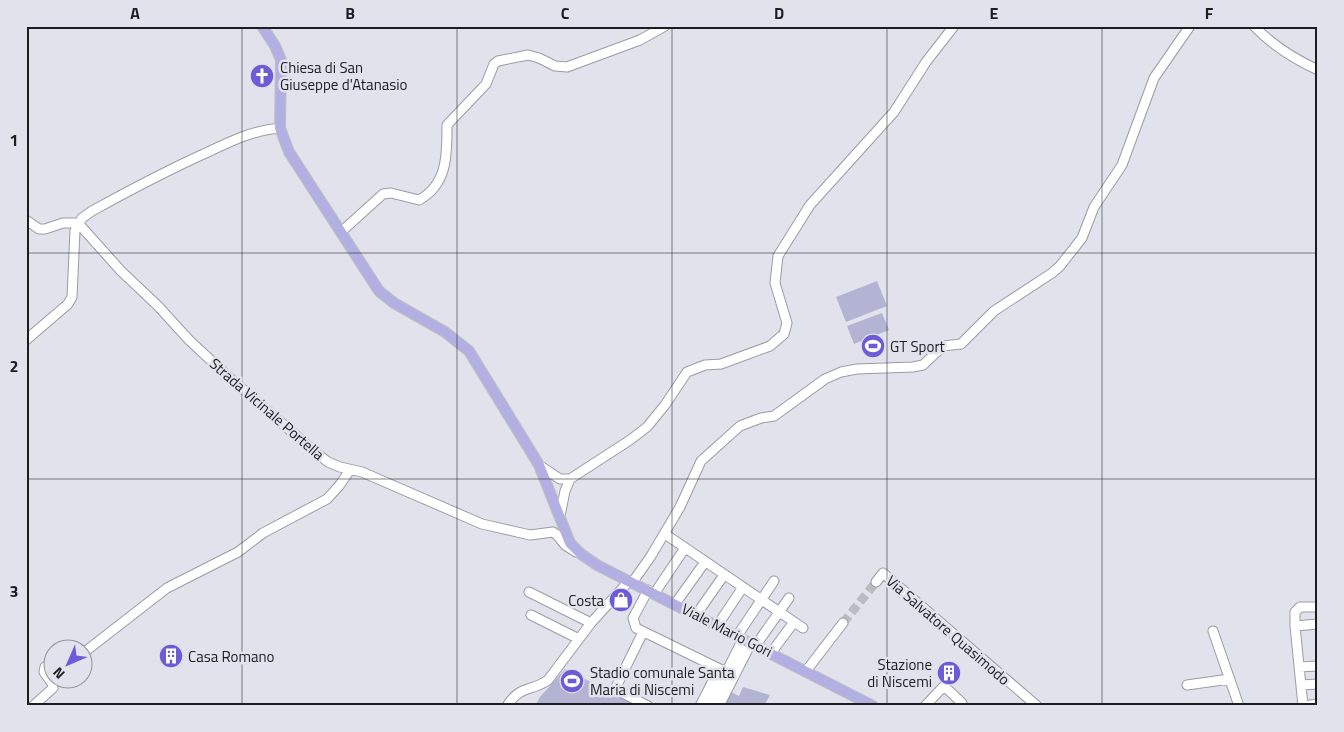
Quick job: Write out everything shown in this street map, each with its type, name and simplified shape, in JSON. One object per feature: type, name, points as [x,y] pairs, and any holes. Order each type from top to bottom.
[{"type":"main road","points":[[262,26],[275,46],[281,60],[280,128],[289,152],[379,291],[394,303],[445,332],[469,351],[539,465],[570,543],[581,554]]},
{"type":"main road","name":"Viale Mario Gori","points":[[581,554],[631,582],[873,706]]},
{"type":"street","points":[[341,232],[383,194],[391,193],[419,200],[429,194],[441,176],[446,161],[447,125],[486,84],[494,64],[528,55],[540,58],[555,66],[567,67],[640,40],[665,26]]},
{"type":"street","points":[[539,465],[560,479],[570,479],[647,427],[665,405],[687,372],[704,365],[720,364],[770,346],[784,334],[787,323],[775,283],[775,268],[778,256],[810,205],[894,112],[926,62],[954,26]]},
{"type":"street","points":[[507,706],[520,691],[542,684],[548,680],[590,622],[631,582],[665,534],[680,507],[701,461],[740,426],[760,418],[774,416],[825,379],[841,372],[857,369],[923,365],[943,346],[961,344],[994,311],[1060,266],[1082,238],[1094,207],[1122,165],[1154,78],[1190,26]]},
{"type":"street","points":[[1254,26],[1267,40],[1298,61],[1318,70]]},
{"type":"street","points":[[26,340],[68,304],[72,297],[75,231],[78,223],[92,211],[162,172],[247,134],[280,128]]},
{"type":"street","points":[[26,220],[39,229],[63,223],[78,223]]},
{"type":"street","name":"Strada Vicinale Portella","points":[[78,223],[121,271],[190,340],[232,380],[328,462],[362,472],[482,524],[530,535],[553,532],[565,545],[581,554]]},
{"type":"street","points":[[92,646],[167,588],[238,552],[263,533],[327,499],[350,470]]},
{"type":"street","points":[[560,516],[565,491],[570,479]]},
{"type":"street","points":[[665,534],[803,628]]},
{"type":"street","points":[[685,548],[633,618],[636,628],[723,670]]},
{"type":"street","points":[[675,604],[705,562]]},
{"type":"street","name":"Via Salvatore Quasimodo","points":[[876,582],[883,573],[1037,706]]},
{"type":"street","points":[[696,615],[724,575]]},
{"type":"street","points":[[719,706],[747,641],[761,600],[774,581]]},
{"type":"street","points":[[717,626],[743,587]]},
{"type":"street","points":[[529,592],[590,622]]},
{"type":"street","points":[[700,706],[723,670],[747,641],[779,612],[789,598]]},
{"type":"street","points":[[1318,607],[1300,607],[1297,609],[1295,626],[1303,706],[1318,704]]},
{"type":"street","points":[[531,615],[579,639]]},
{"type":"street","points":[[771,653],[794,622]]},
{"type":"street","points":[[806,671],[843,623]]},
{"type":"street","points":[[1295,626],[1318,624]]},
{"type":"street","points":[[643,632],[614,689],[648,706]]},
{"type":"street","points":[[1213,632],[1238,706]]},
{"type":"street","points":[[1299,667],[1318,666]]},
{"type":"street","points":[[710,706],[723,670]]},
{"type":"street","points":[[1187,685],[1230,679]]},
{"type":"street","points":[[1301,685],[1318,684]]},
{"type":"street","points":[[925,706],[944,686],[962,703]]},
{"type":"street","points":[[33,706],[51,690]]},
{"type":"shaded area","points":[[877,281],[887,306],[846,322],[836,297]]},
{"type":"shaded area","points":[[882,313],[889,330],[854,344],[847,326]]},
{"type":"shaded area","name":"Stadio comunale Santa Maria di Niscemi","points":[[565,669],[639,706],[535,706],[540,697]]},
{"type":"shaded area","points":[[743,687],[770,695],[764,706],[724,706],[731,692],[739,696]]},
{"type":"tunnel","points":[[843,623],[876,582]]},
{"type":"place","name":"Chiesa di San Giuseppe d'Atanasio","points":[[262,76]]},
{"type":"place","name":"GT Sport","points":[[873,346]]},
{"type":"place","name":"Costa","points":[[621,600]]},
{"type":"place","name":"Casa Romano","points":[[171,656]]},
{"type":"place","name":"Stazione di Niscemi","points":[[949,673]]},
{"type":"place","name":"Stadio comunale Santa Maria di Niscemi","points":[[572,681]]}]
